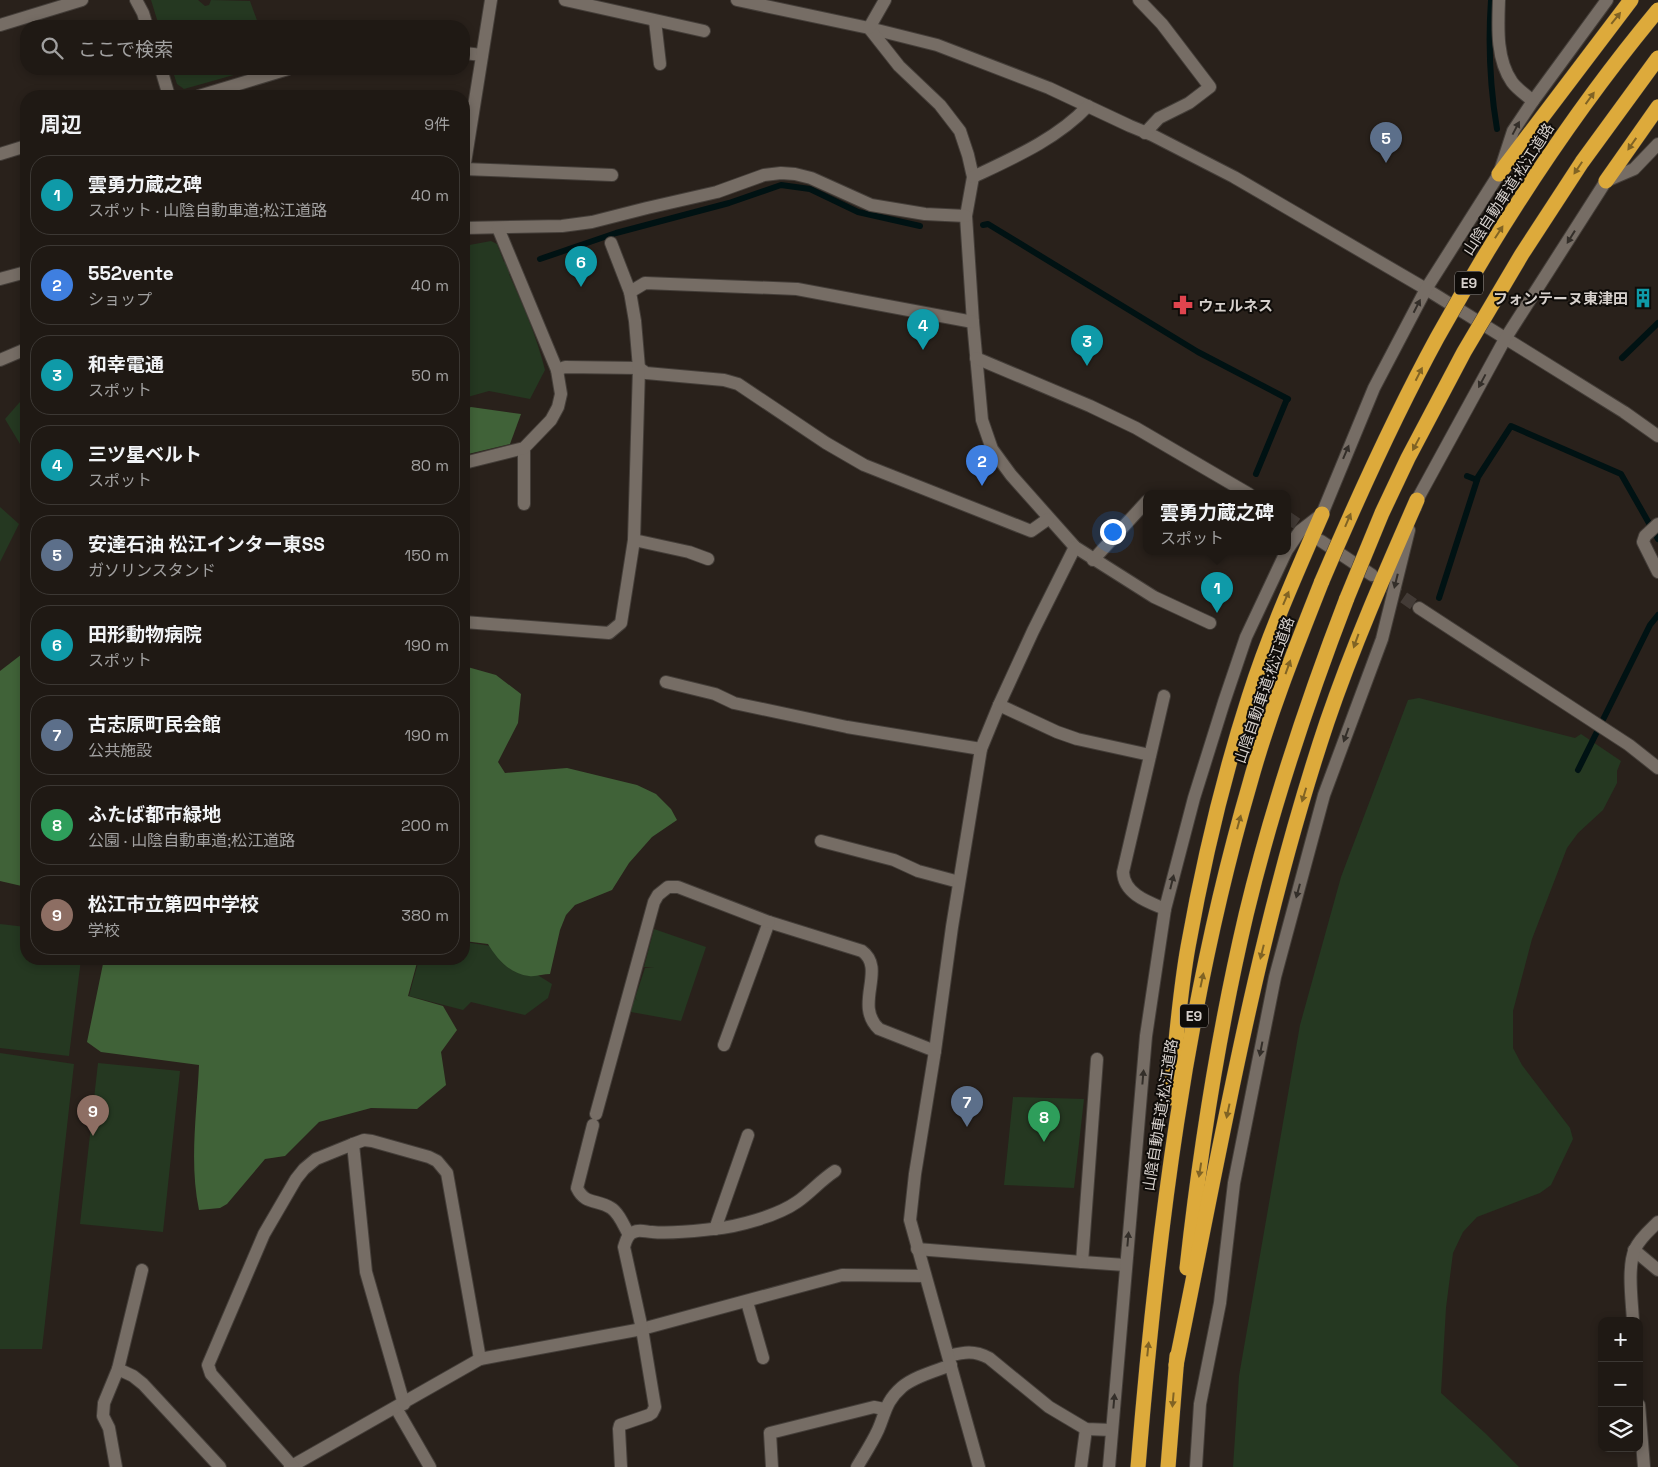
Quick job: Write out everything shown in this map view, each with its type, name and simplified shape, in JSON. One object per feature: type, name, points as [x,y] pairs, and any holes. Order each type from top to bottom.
[{"type":"highway","points":[[1499,174],[1631,0]]},
{"type":"highway","name":"山陰自動車道;松江道路","points":[[1138,1467],[1146,1365],[1163,1209],[1188,1045],[1216,908],[1250,782],[1288,666],[1322,580],[1385,441],[1436,339],[1496,237],[1556,145],[1628,46],[1658,10]]},
{"type":"highway","name":"E9","points":[[1168,1467],[1176,1365],[1194,1206],[1220,1043],[1246,915],[1280,790],[1318,674],[1382,513],[1408,458],[1464,352],[1522,254],[1582,162],[1658,58]]},
{"type":"highway","points":[[1606,181],[1658,107]]},
{"type":"highway","points":[[1176,1365],[1260,955],[1297,818],[1327,722],[1363,623],[1417,500]]},
{"type":"highway","points":[[1163,1209],[1170,1103],[1178,1024],[1188,949],[1205,861],[1223,785],[1249,696],[1278,617],[1322,514]]},
{"type":"street","points":[[0,25],[82,0]]},
{"type":"street","points":[[136,0],[145,20]]},
{"type":"street","points":[[470,130],[492,0]]},
{"type":"street","points":[[565,0],[704,32]]},
{"type":"street","points":[[737,0],[869,28],[937,45],[1049,88],[1145,132],[1234,177],[1426,289],[1624,412],[1658,436]]},
{"type":"street","points":[[869,28],[885,0]]},
{"type":"street","points":[[1138,0],[1162,24],[1210,87],[1189,103],[1159,118],[1145,132]]},
{"type":"street","points":[[1499,0],[1498,32],[1503,65],[1512,82],[1532,101]]},
{"type":"street","points":[[1291,545],[1300,531],[1322,514],[1374,388],[1426,289],[1499,174],[1514,131],[1532,101],[1607,0]]},
{"type":"street","points":[[655,21],[660,64]]},
{"type":"street","points":[[869,28],[899,66],[940,105],[960,130],[968,154],[972,177],[966,216],[973,322],[982,420],[992,449],[1011,475],[1074,548],[1154,596],[1210,623]]},
{"type":"street","points":[[470,54],[482,55]]},
{"type":"street","points":[[162,75],[167,90]]},
{"type":"street","points":[[219,90],[268,75]]},
{"type":"street","points":[[972,177],[1040,143],[1074,120],[1088,106]]},
{"type":"street","points":[[1196,1467],[1200,1404],[1220,1303],[1234,1184],[1275,977],[1324,795],[1382,639],[1417,500],[1505,339],[1606,181],[1634,169],[1658,144]]},
{"type":"street","points":[[0,154],[20,148]]},
{"type":"street","points":[[470,168],[612,175]]},
{"type":"street","points":[[470,228],[562,226],[592,222],[717,192],[764,175],[781,173],[811,178],[871,205],[924,214],[966,216]]},
{"type":"street","points":[[470,462],[524,448],[551,420],[558,407],[561,394],[557,370],[498,228]]},
{"type":"street","points":[[470,622],[610,633],[621,624],[634,540],[639,368],[635,321],[630,292],[612,243]]},
{"type":"street","points":[[0,279],[20,274]]},
{"type":"street","points":[[630,292],[644,283],[797,289],[973,322]]},
{"type":"street","points":[[0,360],[20,352]]},
{"type":"street","points":[[976,358],[1128,424],[1242,490]]},
{"type":"street","points":[[557,370],[565,368],[639,368],[646,373],[724,380],[738,384],[826,443],[864,465],[1030,531],[1048,519]]},
{"type":"street","points":[[524,448],[524,504]]},
{"type":"street","points":[[1093,560],[1143,505]]},
{"type":"street","points":[[1654,528],[1643,542],[1658,572]]},
{"type":"street","points":[[634,540],[689,552],[708,559]]},
{"type":"street","points":[[1321,541],[1372,575]]},
{"type":"street","points":[[979,1467],[950,1360],[924,1276],[910,1220],[915,1174],[959,882],[982,749],[999,705],[1074,548]]},
{"type":"street","points":[[1109,1467],[1146,1036],[1165,909],[1194,798],[1227,692],[1246,637],[1285,555]]},
{"type":"street","points":[[1419,608],[1629,745],[1658,768]]},
{"type":"street","points":[[666,682],[715,694],[734,704],[847,727],[982,749]]},
{"type":"street","points":[[1164,696],[1123,872],[1124,878],[1132,892],[1165,909]]},
{"type":"street","points":[[999,705],[1057,732],[1077,739],[1150,755]]},
{"type":"street","points":[[821,841],[894,860],[918,871],[959,882]]},
{"type":"street","points":[[629,1235],[612,1208],[586,1199],[577,1188],[594,1119],[654,902],[658,895],[668,887],[678,887],[770,922],[862,950],[867,954],[872,966],[869,1016],[874,1024],[879,1029],[935,1051]]},
{"type":"street","points":[[724,1045],[770,922]]},
{"type":"street","points":[[1082,1262],[1097,1059]]},
{"type":"street","points":[[715,1229],[748,1135]]},
{"type":"street","points":[[480,1359],[446,1173],[437,1161],[429,1157],[364,1140],[316,1160],[304,1168],[296,1179],[264,1234],[208,1365],[211,1374],[292,1467],[480,1359],[642,1329],[842,1275],[924,1276]]},
{"type":"street","points":[[353,1144],[366,1272],[400,1406],[430,1467]]},
{"type":"street","points":[[621,1467],[620,1425],[649,1415],[655,1407],[642,1329],[624,1247],[626,1237],[638,1231],[663,1234],[715,1229],[731,1227],[760,1219],[796,1203],[835,1171]]},
{"type":"street","points":[[1634,1317],[1630,1275],[1634,1250],[1643,1237],[1658,1222]]},
{"type":"street","points":[[918,1249],[1125,1265]]},
{"type":"street","points":[[1634,1250],[1658,1270]]},
{"type":"street","points":[[116,1467],[109,1428],[103,1416],[104,1402],[118,1369],[142,1270]]},
{"type":"street","points":[[747,1302],[763,1358]]},
{"type":"street","points":[[857,1467],[878,1429],[884,1409],[892,1397],[903,1386],[968,1351],[988,1358],[1049,1407],[1086,1429],[1112,1430]]},
{"type":"street","points":[[118,1369],[133,1376],[143,1384],[220,1467]]},
{"type":"street","points":[[772,1467],[770,1433],[874,1407],[884,1409]]},
{"type":"street","points":[[1639,1407],[1644,1467]]},
{"type":"street","points":[[1081,1467],[1086,1429]]},
{"type":"green space","points":[[151,0],[198,0],[205,6],[209,5],[211,0],[250,1],[257,20],[157,20]]},
{"type":"green space","points":[[174,75],[234,75],[184,89],[177,84]]},
{"type":"green space","points":[[491,241],[497,244],[504,262],[507,261],[512,272],[509,274],[534,333],[545,370],[530,399],[489,391],[470,396],[470,245]]},
{"type":"green space","points":[[20,402],[20,444],[5,419]]},
{"type":"green space","points":[[470,407],[521,414],[510,444],[470,454]]},
{"type":"green space","points":[[0,507],[19,524],[0,562]]},
{"type":"green space","points":[[20,656],[20,886],[0,881],[0,671]]},
{"type":"green space","points":[[470,668],[496,675],[521,694],[518,723],[498,762],[505,773],[567,768],[637,785],[656,794],[671,809],[677,820],[652,837],[629,863],[612,890],[575,905],[566,915],[560,930],[550,974],[522,975],[505,965],[488,944],[470,942]]},
{"type":"green space","points":[[1419,698],[1575,738],[1581,734],[1621,761],[1617,771],[1617,783],[1603,810],[1578,833],[1567,848],[1532,939],[1513,1011],[1513,1048],[1522,1065],[1570,1128],[1573,1139],[1551,1185],[1540,1193],[1477,1217],[1463,1232],[1453,1253],[1446,1308],[1441,1393],[1519,1467],[1233,1467],[1239,1376],[1300,1025],[1341,877],[1408,700]]},
{"type":"green space","points":[[0,924],[20,926],[20,965],[80,965],[69,1056],[0,1048]]},
{"type":"green space","points":[[654,929],[706,947],[681,1021],[631,1012],[634,998],[638,1001],[635,998],[645,968],[654,967],[644,967]]},
{"type":"green space","points":[[470,943],[491,946],[552,984],[548,998],[525,1015],[471,1002],[463,1010],[409,996],[417,965],[470,965]]},
{"type":"green space","points":[[103,965],[416,965],[408,996],[443,1006],[457,1030],[441,1052],[446,1085],[417,1109],[371,1108],[319,1122],[285,1156],[265,1159],[227,1204],[220,1208],[199,1210],[194,1174],[194,1156],[199,1065],[101,1052],[87,1042]]},
{"type":"green space","points":[[0,1053],[74,1064],[42,1349],[0,1349]]},
{"type":"green space","points":[[98,1063],[180,1071],[163,1232],[80,1224]]},
{"type":"green space","points":[[1013,1097],[1084,1099],[1074,1188],[1004,1185]]},
{"type":"waterway","points":[[1491,0],[1490,65],[1497,129]]},
{"type":"waterway","points":[[540,259],[616,233],[729,203],[781,185],[810,189],[858,212],[920,226]]},
{"type":"waterway","points":[[983,225],[988,224],[1198,352],[1288,399]]},
{"type":"waterway","points":[[1622,358],[1658,323]]},
{"type":"waterway","points":[[1256,474],[1287,399]]},
{"type":"waterway","points":[[1439,598],[1478,477],[1511,426],[1621,474],[1658,539]]},
{"type":"waterway","points":[[1467,476],[1477,480]]},
{"type":"waterway","points":[[1578,770],[1650,625],[1658,615]]},
{"type":"tunnel","points":[[1291,520],[1312,534]]},
{"type":"tunnel","points":[[1374,577],[1419,608]]},
{"type":"place","name":"安達石油 松江インター東SS","points":[[1386,163]]},
{"type":"place","name":"田形動物病院","points":[[581,287]]},
{"type":"place","name":"フォンテーヌ東津田","points":[[1643,298]]},
{"type":"place","name":"ウェルネス","points":[[1183,305]]},
{"type":"place","name":"三ツ星ベルト","points":[[923,350]]},
{"type":"place","name":"和幸電通","points":[[1087,366]]},
{"type":"place","name":"552vente","points":[[982,486]]},
{"type":"place","name":"雲勇力蔵之碑","points":[[1217,613]]},
{"type":"place","name":"古志原町民会館","points":[[967,1127]]},
{"type":"place","name":"松江市立第四中学校","points":[[93,1136]]},
{"type":"place","name":"ふたば都市緑地","points":[[1044,1142]]}]
